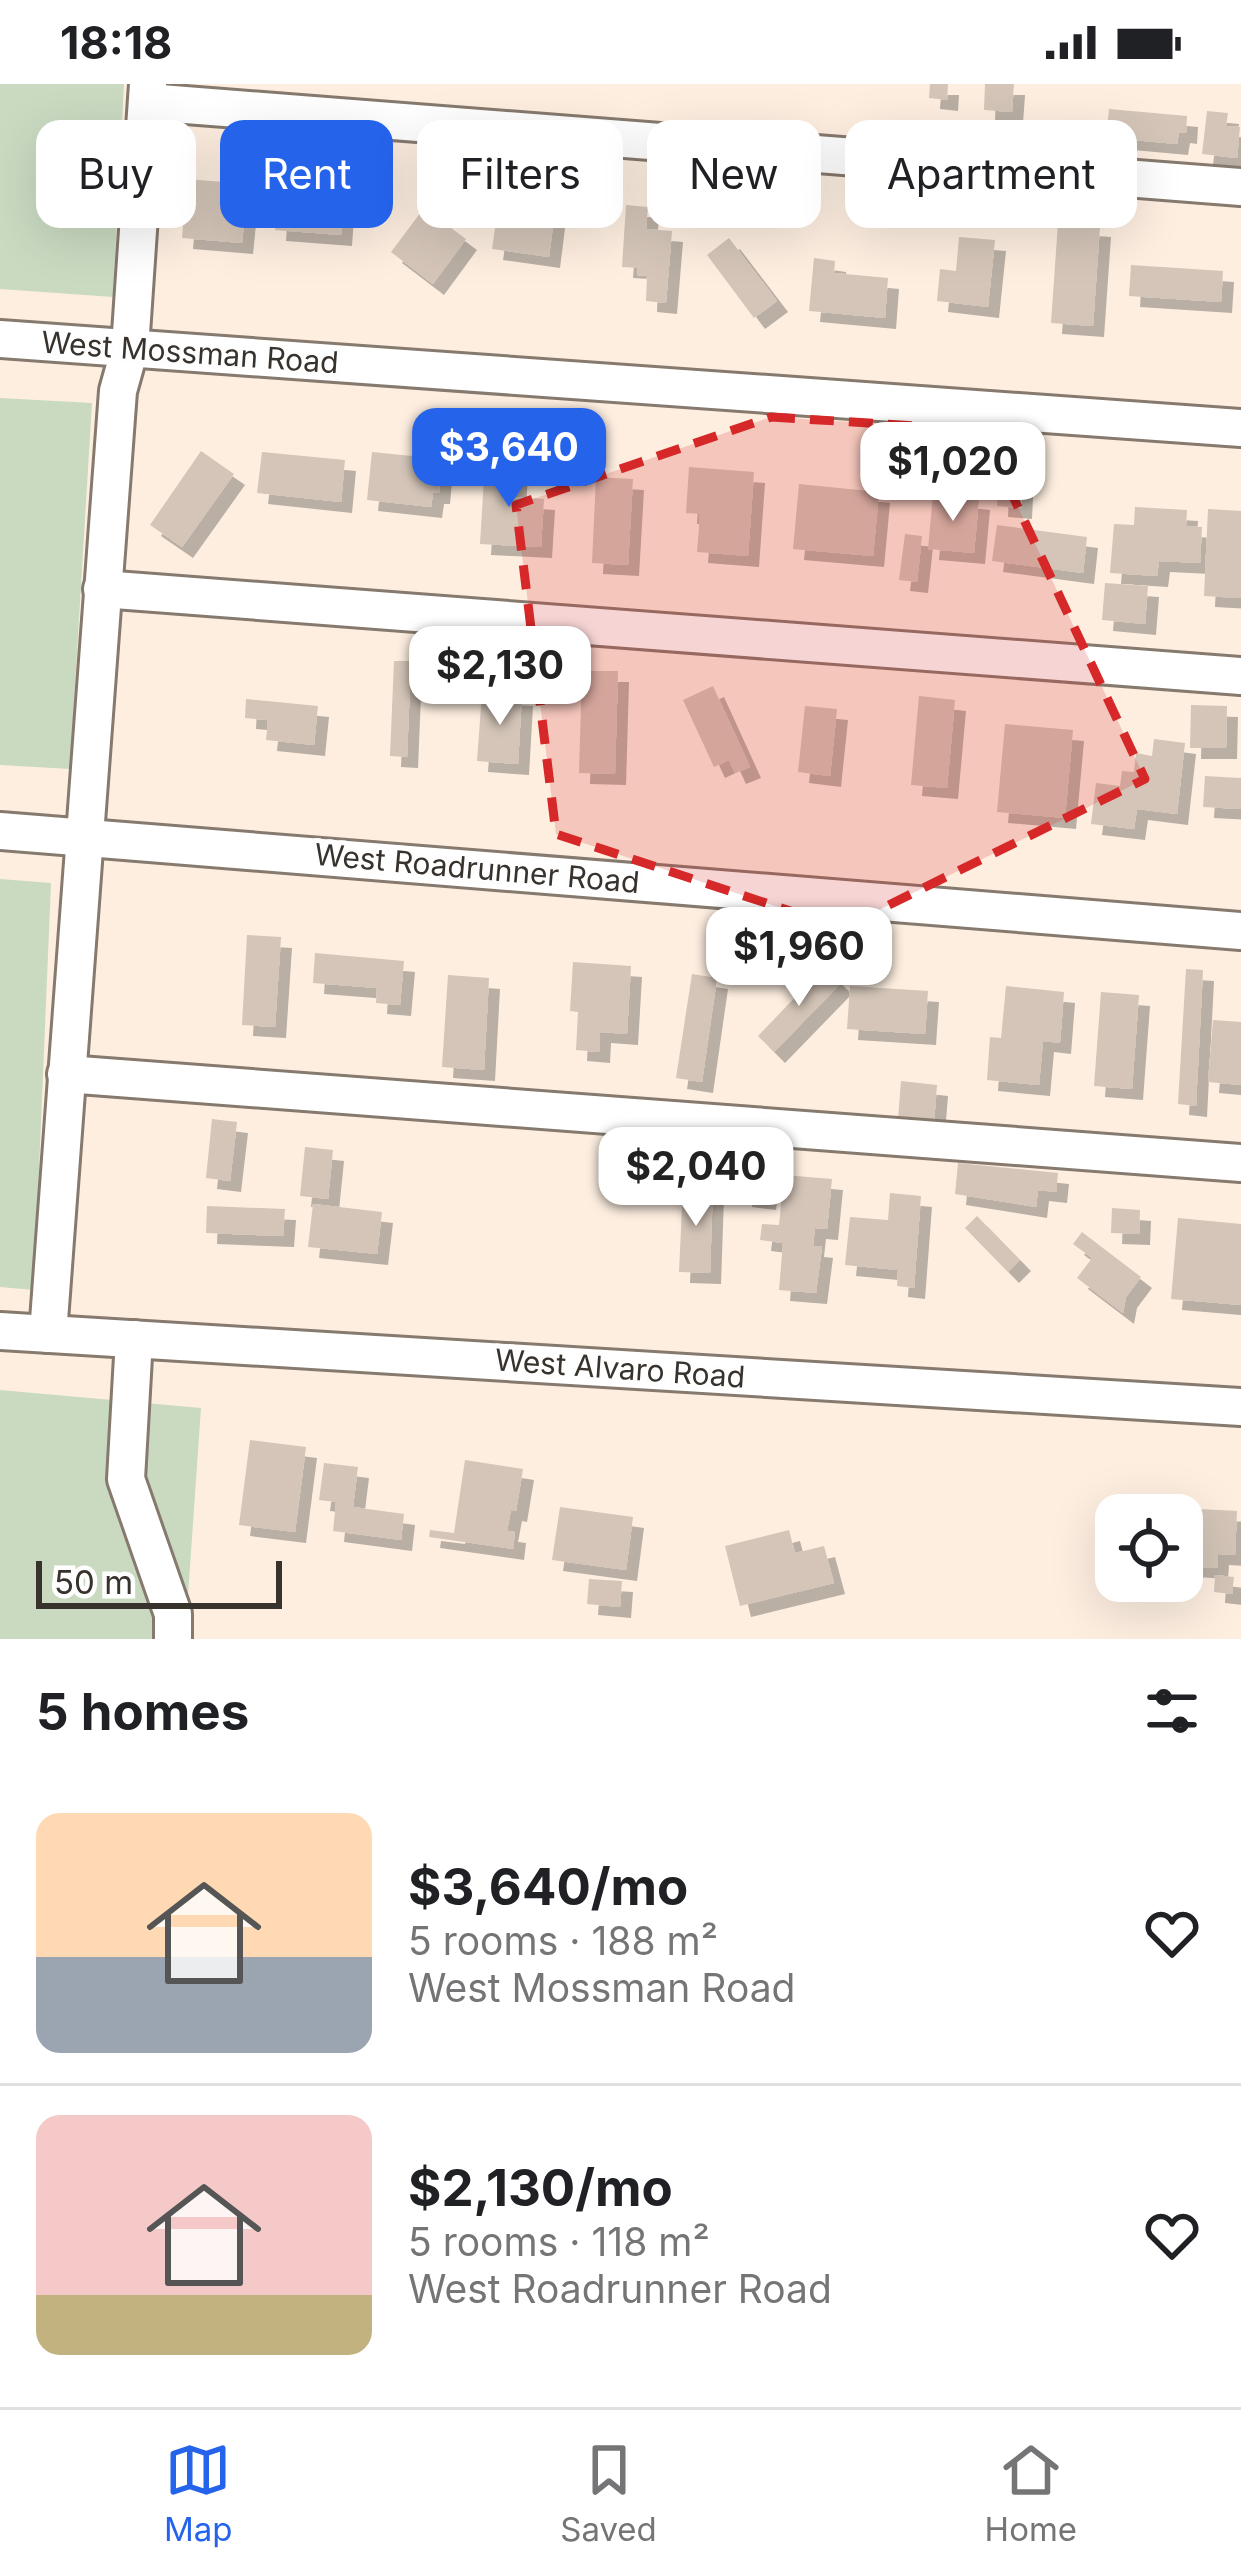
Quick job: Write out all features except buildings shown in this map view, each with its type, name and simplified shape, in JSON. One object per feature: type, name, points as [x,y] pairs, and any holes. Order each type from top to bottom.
[{"type":"street","points":[[48,1334],[102,589],[118,391],[130,348],[147,93],[1241,187]]},
{"type":"street","name":"West Mossman Road","points":[[0,339],[1241,428]]},
{"type":"street","points":[[102,589],[1241,676]]},
{"type":"street","name":"West Roadrunner Road","points":[[0,831],[1241,931]]},
{"type":"street","points":[[66,1074],[1241,1163]]},
{"type":"street","name":"West Alvaro Road","points":[[0,1331],[1241,1407]]},
{"type":"street","points":[[134,1339],[126,1479],[173,1613],[173,1639]]},
{"type":"highlighted area","points":[[771,417],[982,430],[1145,779],[842,928],[556,834],[516,505]]},
{"type":"green space","points":[[0,84],[124,84],[122,120],[36,120],[36,228],[117,228],[113,297],[0,289]]},
{"type":"green space","points":[[0,398],[92,403],[70,769],[0,765]]},
{"type":"green space","points":[[0,879],[51,883],[34,1290],[0,1287]]},
{"type":"green space","points":[[0,1390],[201,1408],[185,1639],[0,1639]]}]
